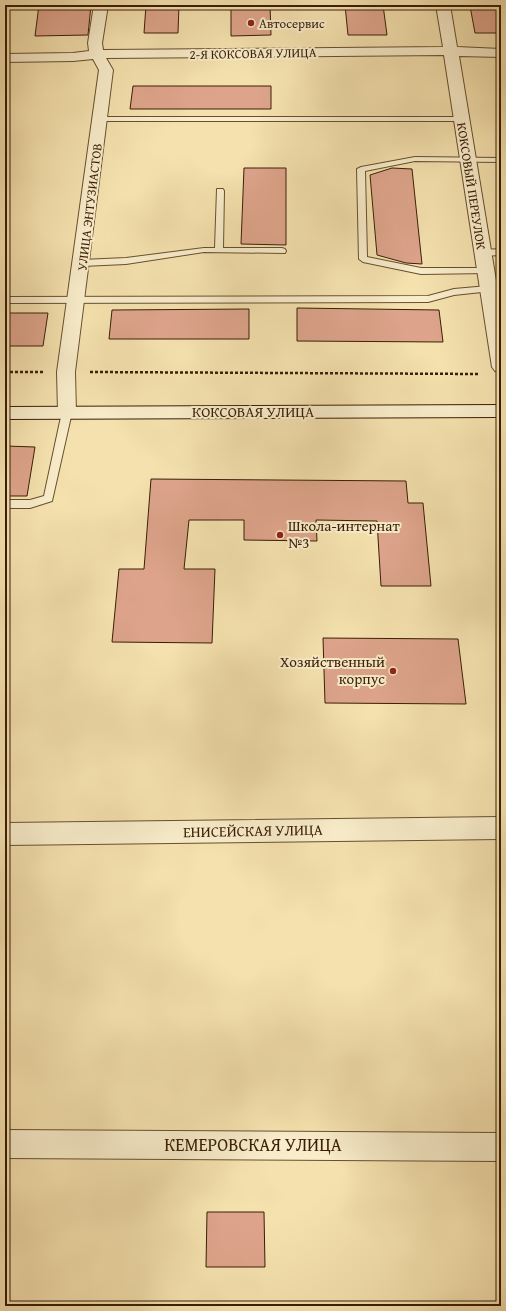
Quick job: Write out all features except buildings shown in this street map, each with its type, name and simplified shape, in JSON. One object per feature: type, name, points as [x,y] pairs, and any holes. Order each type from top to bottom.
[{"type":"street","name":"УЛИЦА ЭНТУЗИАСТОВ","points":[[67,412],[66,372],[82,263],[106,70],[97,54],[95,43],[101,5]]},
{"type":"street","name":"КОКСОВЫЙ ПЕРЕУЛОК","points":[[442,5],[469,160],[482,253],[501,367]]},
{"type":"street","name":"2-Я КОКСОВАЯ УЛИЦА","points":[[5,58],[73,57],[97,54],[451,51],[501,53]]},
{"type":"street","name":"КОКСОВАЯ УЛИЦА","points":[[5,412],[501,411]]},
{"type":"street","name":"ЕНИСЕЙСКАЯ УЛИЦА","points":[[5,834],[501,828]]},
{"type":"street","name":"КЕМЕРОВСКАЯ УЛИЦА","points":[[5,1144],[501,1146]]},
{"type":"lane","points":[[100,119],[462,119]]},
{"type":"lane","points":[[485,271],[421,271],[363,259],[361,169],[415,159],[501,160]]},
{"type":"lane","points":[[219,250],[220,191]]},
{"type":"lane","points":[[82,263],[126,261],[204,250],[282,251]]},
{"type":"lane","points":[[482,253],[501,252]]},
{"type":"lane","points":[[5,300],[428,299],[454,292],[488,289]]},
{"type":"lane","points":[[5,504],[30,504],[48,498],[67,412]]},
{"type":"path","points":[[5,372],[485,374]]},
{"type":"place","name":"Автосервис","points":[[251,23]]},
{"type":"place","name":"Школа-интернат №3","points":[[280,535]]},
{"type":"place","name":"Хозяйственный корпус","points":[[393,671]]}]
